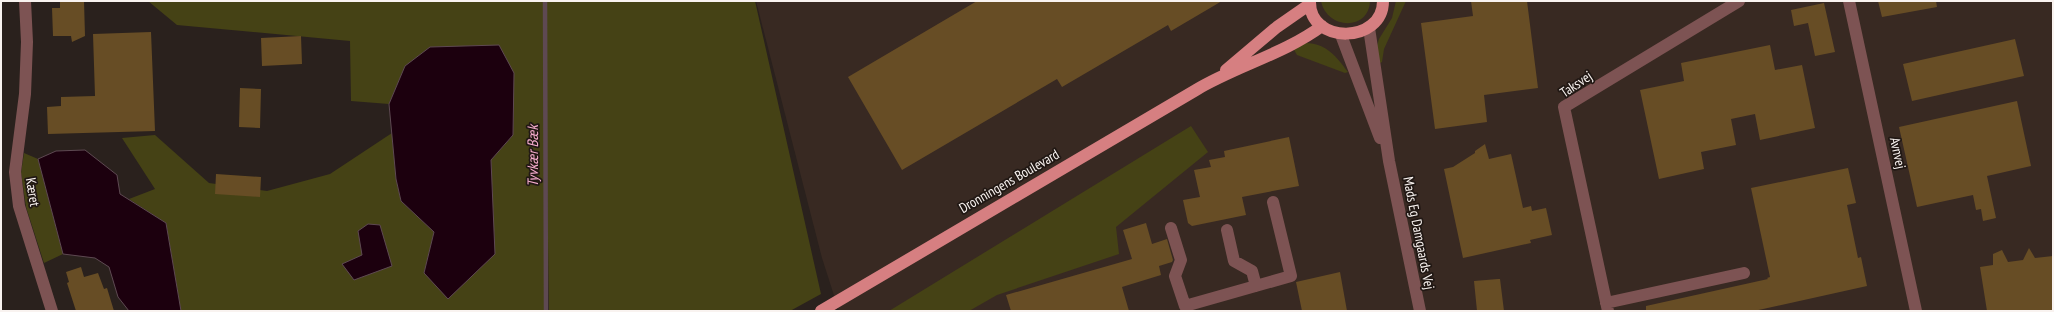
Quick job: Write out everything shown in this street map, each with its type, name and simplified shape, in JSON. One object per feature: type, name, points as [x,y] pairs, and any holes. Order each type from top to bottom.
[{"type":"main road","points":[[1310,3],[1314,16],[1322,26],[1341,35],[1356,34],[1369,28],[1378,18],[1383,1]]},
{"type":"main road","name":"Dronningens Boulevard","points":[[1214,79],[1277,27],[1310,3]]},
{"type":"main road","name":"Dronningens Boulevard","points":[[821,311],[1214,79],[1284,48],[1310,35],[1322,26]]},
{"type":"street","name":"Kæret","points":[[25,1],[25,94],[15,172],[19,206],[52,311]]},
{"type":"street","name":"Taksvej","points":[[1607,307],[1564,107],[1739,1]]},
{"type":"street","name":"Avnvej","points":[[1848,1],[1916,311]]},
{"type":"street","name":"Mads Eg Damgaards Vej","points":[[1369,28],[1389,161],[1420,311]]},
{"type":"street","name":"Mads Eg Damgaards Vej","points":[[1341,35],[1389,161]]},
{"type":"street","points":[[1171,228],[1181,260],[1175,276],[1185,306],[1201,306],[1256,286],[1291,276],[1273,202]]},
{"type":"street","points":[[1227,230],[1234,261],[1252,271],[1256,286]]},
{"type":"street","points":[[1607,307],[1744,273]]},
{"type":"shaded area","points":[[148,1],[755,1],[821,294],[790,311],[549,311],[546,101],[545,305],[547,311],[181,311],[166,223],[129,199],[155,189],[122,138],[155,135],[209,183],[267,191],[330,174],[392,133],[396,179],[401,201],[434,232],[424,273],[495,254],[491,160],[513,135],[514,73],[405,66],[389,104],[351,101],[350,41],[177,25]]},
{"type":"shaded area","points":[[756,1],[2053,1],[2053,311],[839,311],[822,258]]},
{"type":"shaded area","points":[[1321,1],[1370,1],[1368,11],[1363,18],[1356,22],[1347,23],[1339,22],[1331,17],[1325,11]]},
{"type":"shaded area","points":[[1396,1],[1406,1],[1384,49],[1382,62],[1378,64],[1376,49],[1379,39],[1392,18]]},
{"type":"shaded area","points":[[1306,43],[1319,45],[1325,48],[1340,61],[1348,72],[1345,73],[1297,55],[1293,48]]},
{"type":"shaded area","points":[[499,45],[514,73],[513,135],[491,160],[495,254],[448,299],[424,273],[434,232],[401,201],[396,179],[389,104],[405,66],[430,47]]},
{"type":"shaded area","points":[[1191,126],[1208,152],[1116,227],[1119,254],[997,295],[969,311],[889,311]]},
{"type":"shaded area","points":[[85,150],[117,175],[120,194],[166,223],[181,311],[129,311],[118,297],[109,267],[95,258],[63,254],[38,159],[56,151]]},
{"type":"shaded area","points":[[24,153],[38,159],[63,254],[44,263],[26,207],[21,173]]},
{"type":"shaded area","points":[[368,224],[380,225],[392,266],[354,280],[342,264],[362,255],[358,231]]},
{"type":"building","points":[[60,1],[84,1],[85,36],[72,42],[71,36],[53,36],[52,8],[60,8]]},
{"type":"building","points":[[977,1],[1222,1],[1171,31],[1168,25],[1062,87],[1057,79],[902,170],[848,77]]},
{"type":"building","points":[[1471,1],[1527,1],[1538,88],[1484,95],[1487,122],[1435,129],[1421,23],[1473,16]]},
{"type":"building","points":[[1878,1],[1936,1],[1937,7],[1882,17]]},
{"type":"building","points":[[1824,3],[1835,52],[1815,56],[1808,23],[1794,26],[1791,10]]},
{"type":"building","points":[[151,32],[155,131],[48,134],[47,107],[61,106],[61,97],[95,96],[93,34]]},
{"type":"building","points":[[301,36],[302,64],[262,66],[261,38]]},
{"type":"building","points":[[2015,39],[2024,76],[1912,101],[1903,64]]},
{"type":"building","points":[[1770,45],[1775,70],[1802,65],[1815,128],[1760,140],[1755,114],[1731,119],[1736,145],[1701,152],[1704,169],[1659,179],[1640,90],[1684,81],[1681,63]]},
{"type":"building","points":[[240,88],[261,89],[260,128],[239,127]]},
{"type":"building","points":[[2017,101],[2031,166],[1987,176],[1996,218],[1983,221],[1981,209],[1976,210],[1973,195],[1917,207],[1899,127]]},
{"type":"building","points":[[1289,137],[1299,186],[1242,197],[1246,215],[1192,226],[1188,223],[1183,200],[1200,197],[1194,170],[1211,167],[1209,160],[1225,157],[1224,151]]},
{"type":"building","points":[[1485,144],[1489,159],[1511,154],[1523,208],[1531,206],[1532,211],[1546,208],[1552,235],[1530,240],[1531,243],[1463,258],[1444,169],[1453,167],[1475,153],[1475,151]]},
{"type":"building","points":[[1848,168],[1856,203],[1847,205],[1858,258],[1861,257],[1867,286],[1754,311],[1646,311],[1646,306],[1768,279],[1767,278],[1770,277],[1751,188]]},
{"type":"building","points":[[216,174],[261,177],[260,197],[215,194]]},
{"type":"building","points":[[1146,223],[1152,244],[1167,239],[1173,260],[1172,262],[1159,266],[1161,275],[1122,287],[1129,311],[1011,311],[1006,295],[1132,259],[1123,230]]},
{"type":"building","points":[[2029,248],[2035,258],[2053,256],[2053,311],[1987,311],[1980,267],[1993,265],[1993,254],[2002,250],[2008,262],[2023,260]]},
{"type":"building","points":[[81,267],[84,277],[98,273],[104,289],[107,288],[114,311],[76,311],[67,283],[69,282],[66,272]]},
{"type":"building","points":[[1340,272],[1347,311],[1302,311],[1296,282]]},
{"type":"building","points":[[1500,279],[1504,311],[1477,311],[1474,281]]},
{"type":"waterway","name":"Tyvkær Bæk","points":[[545,1],[546,311]]}]
